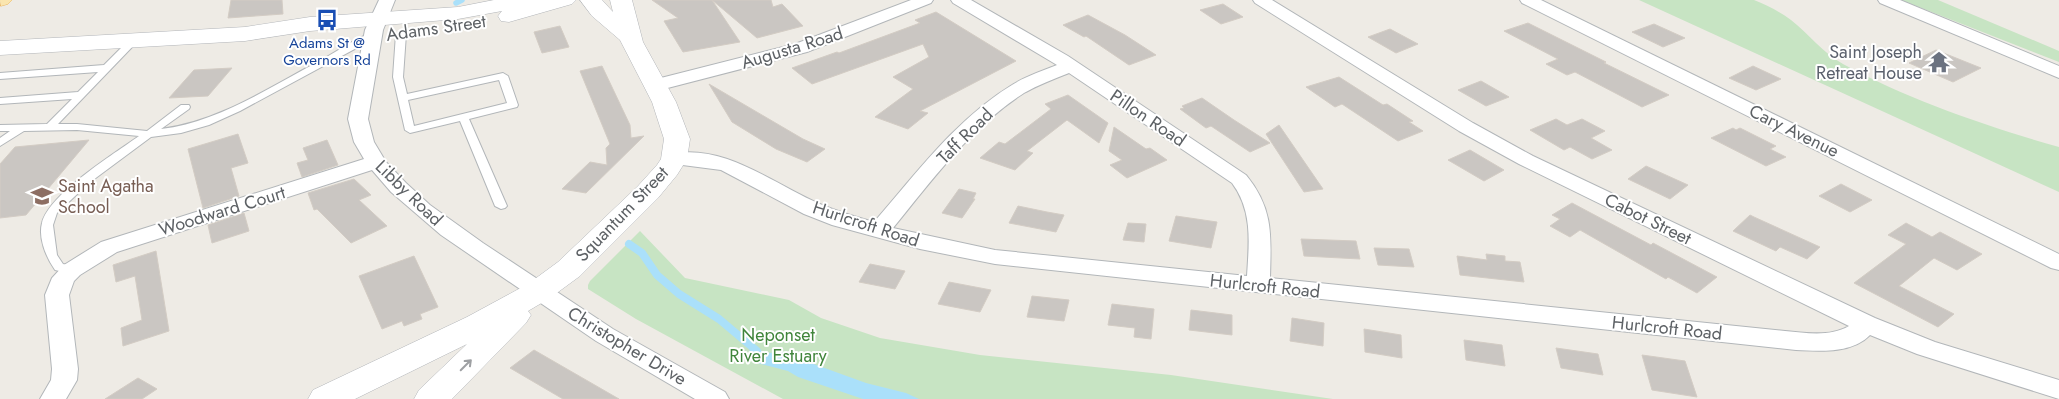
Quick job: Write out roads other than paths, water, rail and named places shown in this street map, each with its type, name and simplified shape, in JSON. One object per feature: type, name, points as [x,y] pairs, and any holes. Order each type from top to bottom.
[{"type":"main road","name":"Adams Street","points":[[375,28],[401,34],[470,18],[528,0]]},
{"type":"main road","name":"Adams Street","points":[[0,48],[245,34],[296,40],[375,28],[537,10],[565,0]]},
{"type":"main road","name":"Squantum Street","points":[[325,399],[478,325],[539,291],[569,269],[635,205],[659,180],[674,159],[677,139],[675,130],[656,85],[625,31],[600,11],[591,0]]},
{"type":"main road","name":"Squantum Street","points":[[621,0],[633,42]]},
{"type":"main road","name":"Squantum Street","points":[[431,399],[539,291]]},
{"type":"street","name":"Libby Road","points":[[387,0],[375,28],[358,119],[360,131],[376,162],[398,186],[441,225],[539,291]]},
{"type":"street","name":"Augusta Road","points":[[656,85],[755,61],[816,43],[925,0]]},
{"type":"street","name":"Pillon Road","points":[[959,0],[1071,66],[1230,173],[1247,188],[1253,196],[1259,214],[1258,286]]},
{"type":"street","name":"Cabot Street","points":[[1261,0],[1504,148],[1807,297],[1918,345],[1984,368],[2059,390]]},
{"type":"street","name":"Cary Avenue","points":[[1528,0],[2059,263]]},
{"type":"street","points":[[1886,0],[2059,73]]},
{"type":"street","name":"Taff Road","points":[[879,232],[956,141],[980,118],[1018,89],[1071,66]]},
{"type":"street","name":"Hurlcroft Road","points":[[674,159],[701,160],[727,165],[812,209],[879,232],[995,257],[1785,340],[1844,340],[1855,336],[1866,324]]},
{"type":"street","name":"Woodward Court","points":[[72,270],[94,254],[124,242],[376,162]]},
{"type":"street","points":[[53,399],[64,380],[65,370],[58,295],[64,278],[72,270]]},
{"type":"street","name":"Christopher Drive","points":[[539,291],[617,342],[716,399]]},
{"type":"lane","points":[[0,128],[77,127],[150,134],[181,130],[220,117],[375,28]]},
{"type":"lane","points":[[401,34],[398,77],[410,130],[512,105],[503,76],[403,98]]},
{"type":"lane","points":[[50,127],[133,40]]},
{"type":"lane","points":[[0,76],[107,68]]},
{"type":"lane","points":[[0,101],[82,95]]},
{"type":"lane","points":[[72,270],[59,267],[50,254],[47,225],[51,213],[73,189],[185,107]]},
{"type":"lane","points":[[463,117],[501,206]]},
{"type":"lane","points":[[0,143],[24,127]]},
{"type":"water","points":[[749,346],[766,353],[793,352],[808,362],[866,383],[906,393],[919,399],[863,399],[798,377],[788,371],[757,363],[751,358]]},
{"type":"waterway","points":[[456,3],[462,0]]},
{"type":"waterway","points":[[629,244],[642,253],[657,275],[679,294],[719,319],[757,351]]},
{"type":"place","name":"Adams St @ Governors Rd","points":[[327,20]]},
{"type":"place","name":"Saint Joseph Retreat House","points":[[1939,62]]},
{"type":"place","name":"Saint Agatha School","points":[[42,196]]},
{"type":"park label","name":"Neponset River Estuary","points":[[778,345]]}]
